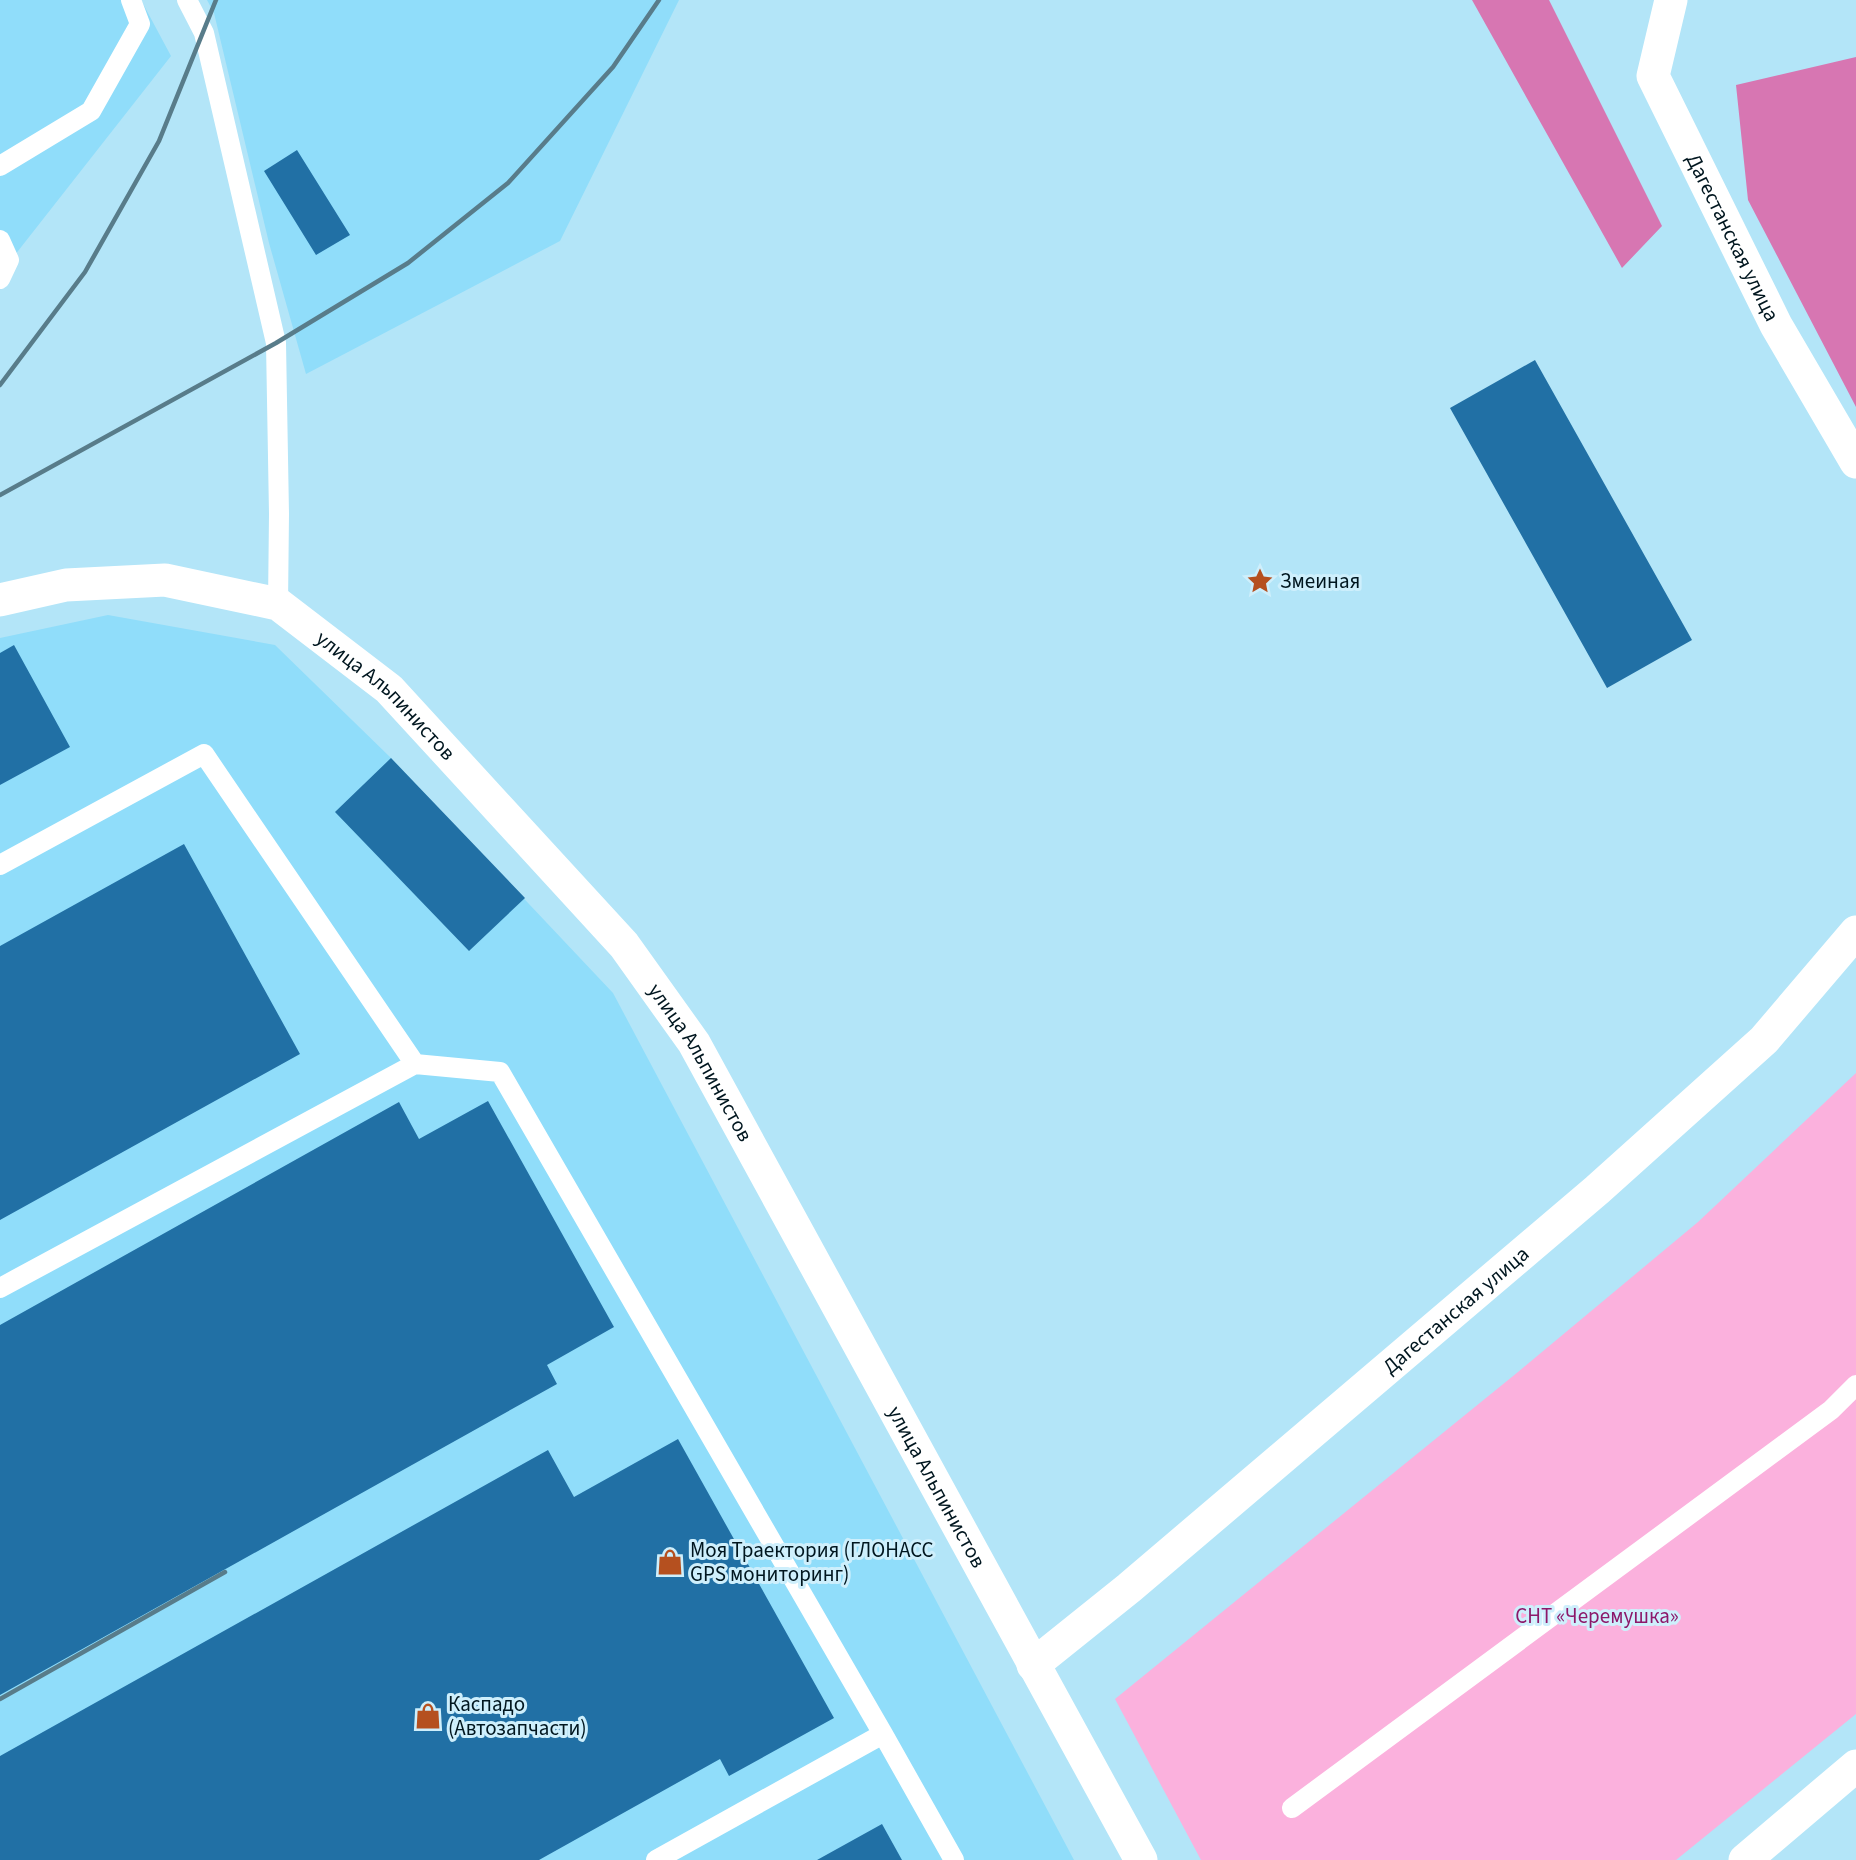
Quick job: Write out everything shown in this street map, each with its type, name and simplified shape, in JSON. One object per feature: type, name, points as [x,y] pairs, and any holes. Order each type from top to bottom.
[{"type":"main road","name":"Дагестанская улица","points":[[1671,0],[1653,76],[1776,325],[1856,462]]},
{"type":"main road","name":"улица Альпинистов","points":[[0,600],[66,585],[165,580],[278,604],[388,689],[624,945],[694,1043],[1141,1859]]},
{"type":"main road","name":"Дагестанская улица","points":[[1033,1665],[1129,1588],[1606,1182],[1764,1040],[1856,932]]},
{"type":"main road","points":[[1745,1860],[1856,1766]]},
{"type":"lane","points":[[0,166],[92,111],[140,24],[132,0]]},
{"type":"lane","points":[[187,0],[204,33],[276,343],[278,604]]},
{"type":"lane","points":[[0,240],[9,260],[0,279]]},
{"type":"lane","points":[[0,865],[204,754],[415,1064]]},
{"type":"lane","points":[[0,1288],[415,1064],[500,1072],[954,1860]]},
{"type":"lane","points":[[1292,1808],[1831,1410],[1856,1385]]},
{"type":"lane","points":[[656,1860],[883,1734]]},
{"type":"shaded area","points":[[0,0],[141,0],[171,56],[0,274]]},
{"type":"shaded area","points":[[207,0],[679,0],[560,241],[306,374],[269,243],[214,13]]},
{"type":"shaded area","points":[[1472,0],[1549,0],[1662,226],[1622,268]]},
{"type":"shaded area","points":[[1856,57],[1856,407],[1748,200],[1736,85]]},
{"type":"shaded area","points":[[108,615],[275,645],[391,758],[613,993],[1074,1860],[0,1860],[0,638]]},
{"type":"green space","name":"СНТ «Черемушка»","points":[[1856,1073],[1856,1714],[1676,1860],[1201,1860],[1115,1699],[1518,1372],[1698,1222]]},
{"type":"building","points":[[297,150],[350,235],[316,255],[264,171]]},
{"type":"building","points":[[1535,360],[1692,640],[1607,688],[1450,408]]},
{"type":"building","points":[[14,645],[70,747],[0,785],[0,653]]},
{"type":"building","points":[[391,758],[525,898],[469,951],[335,812]]},
{"type":"building","points":[[184,844],[300,1054],[0,1220],[0,946]]},
{"type":"building","points":[[488,1101],[614,1327],[547,1365],[557,1384],[0,1695],[0,1325],[399,1102],[419,1139]]},
{"type":"building","points":[[678,1439],[834,1718],[729,1776],[720,1759],[539,1860],[0,1860],[0,1756],[548,1450],[574,1497]]},
{"type":"building","points":[[882,1824],[902,1860],[817,1860]]},
{"type":"railway","points":[[0,385],[85,272],[159,141],[216,0]]},
{"type":"railway","points":[[0,495],[276,343],[408,263],[508,183],[613,67],[659,0]]},
{"type":"railway","points":[[0,1699],[225,1572]]},
{"type":"place","name":"Змеиная","points":[[1260,581]]},
{"type":"place","name":"Моя Траектория (ГЛОНАСС GPS мониторинг)","points":[[670,1562]]},
{"type":"place","name":"Каспадо (Автозапчасти)","points":[[428,1716]]}]
